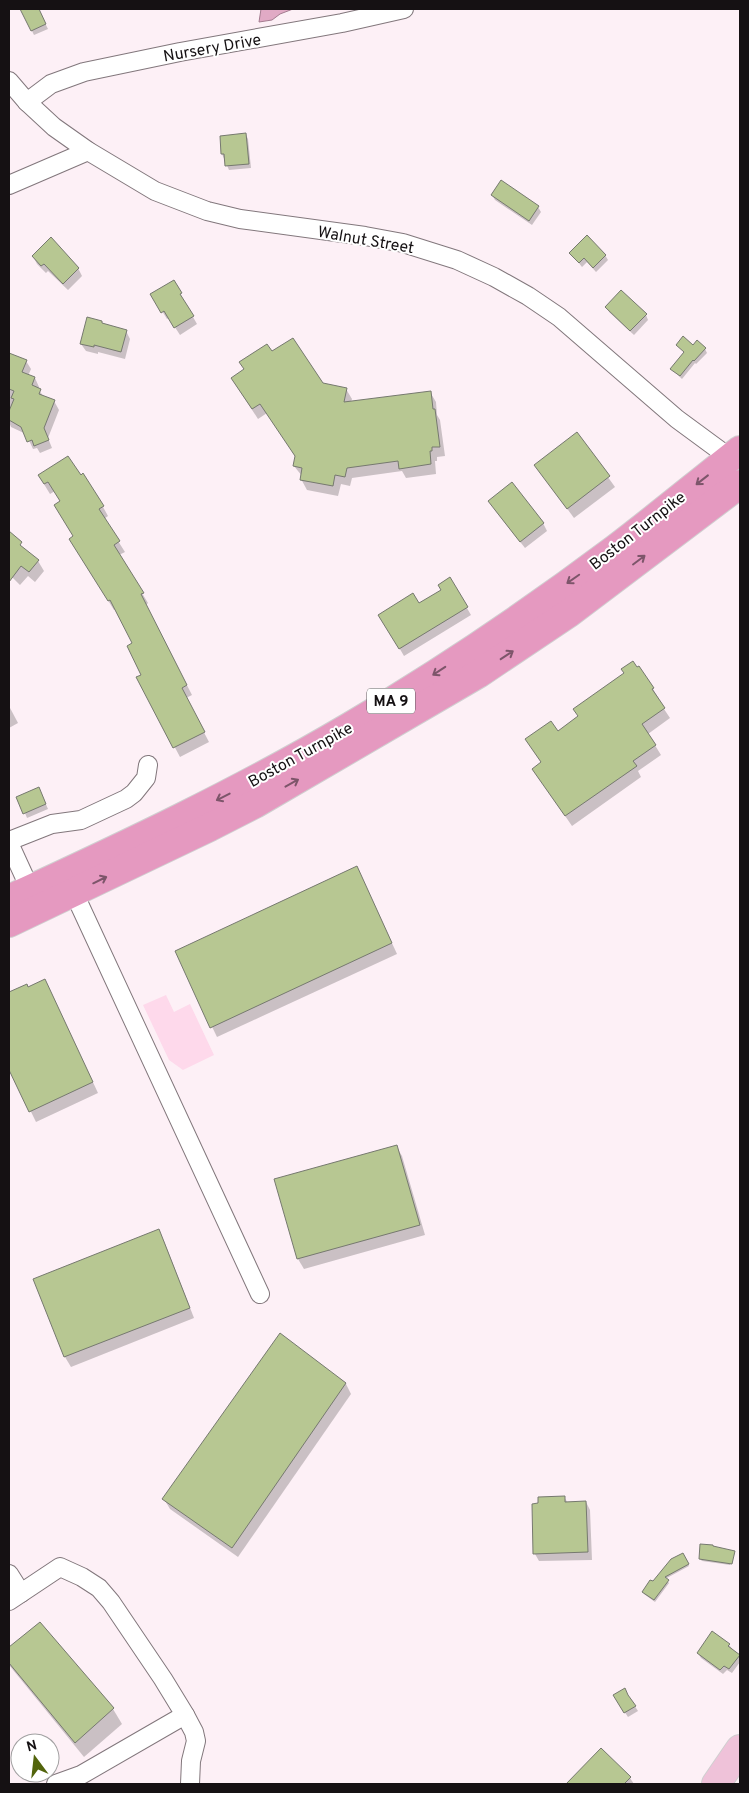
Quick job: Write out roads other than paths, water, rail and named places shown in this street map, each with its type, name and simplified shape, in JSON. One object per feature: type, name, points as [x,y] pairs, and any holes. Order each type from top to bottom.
[{"type":"highway","name":"Boston Turnpike","points":[[20,894],[214,801],[278,768],[350,726],[448,664],[573,580],[735,454]]},
{"type":"highway","name":"Boston Turnpike","points":[[9,923],[255,804],[478,674],[569,613],[740,484]]},
{"type":"main road","points":[[716,1784],[740,1749]]},
{"type":"street","name":"Nursery Drive","points":[[27,102],[51,84],[84,72],[180,52],[342,23],[404,9]]},
{"type":"street","name":"Walnut Street","points":[[9,81],[27,102],[54,127],[88,151],[155,191],[207,211],[240,219],[403,243],[457,260],[494,277],[528,296],[559,317],[677,419],[735,454]]},
{"type":"street","points":[[9,185],[88,151]]},
{"type":"street","points":[[20,894],[9,842],[52,824],[81,820],[126,799],[134,794],[146,778],[148,766]]},
{"type":"street","points":[[74,893],[260,1294]]},
{"type":"street","points":[[9,1574],[15,1597],[60,1567],[82,1577],[99,1588],[113,1605],[163,1679],[194,1732],[196,1740],[191,1761],[190,1784]]},
{"type":"street","points":[[56,1784],[81,1775],[185,1715]]}]
